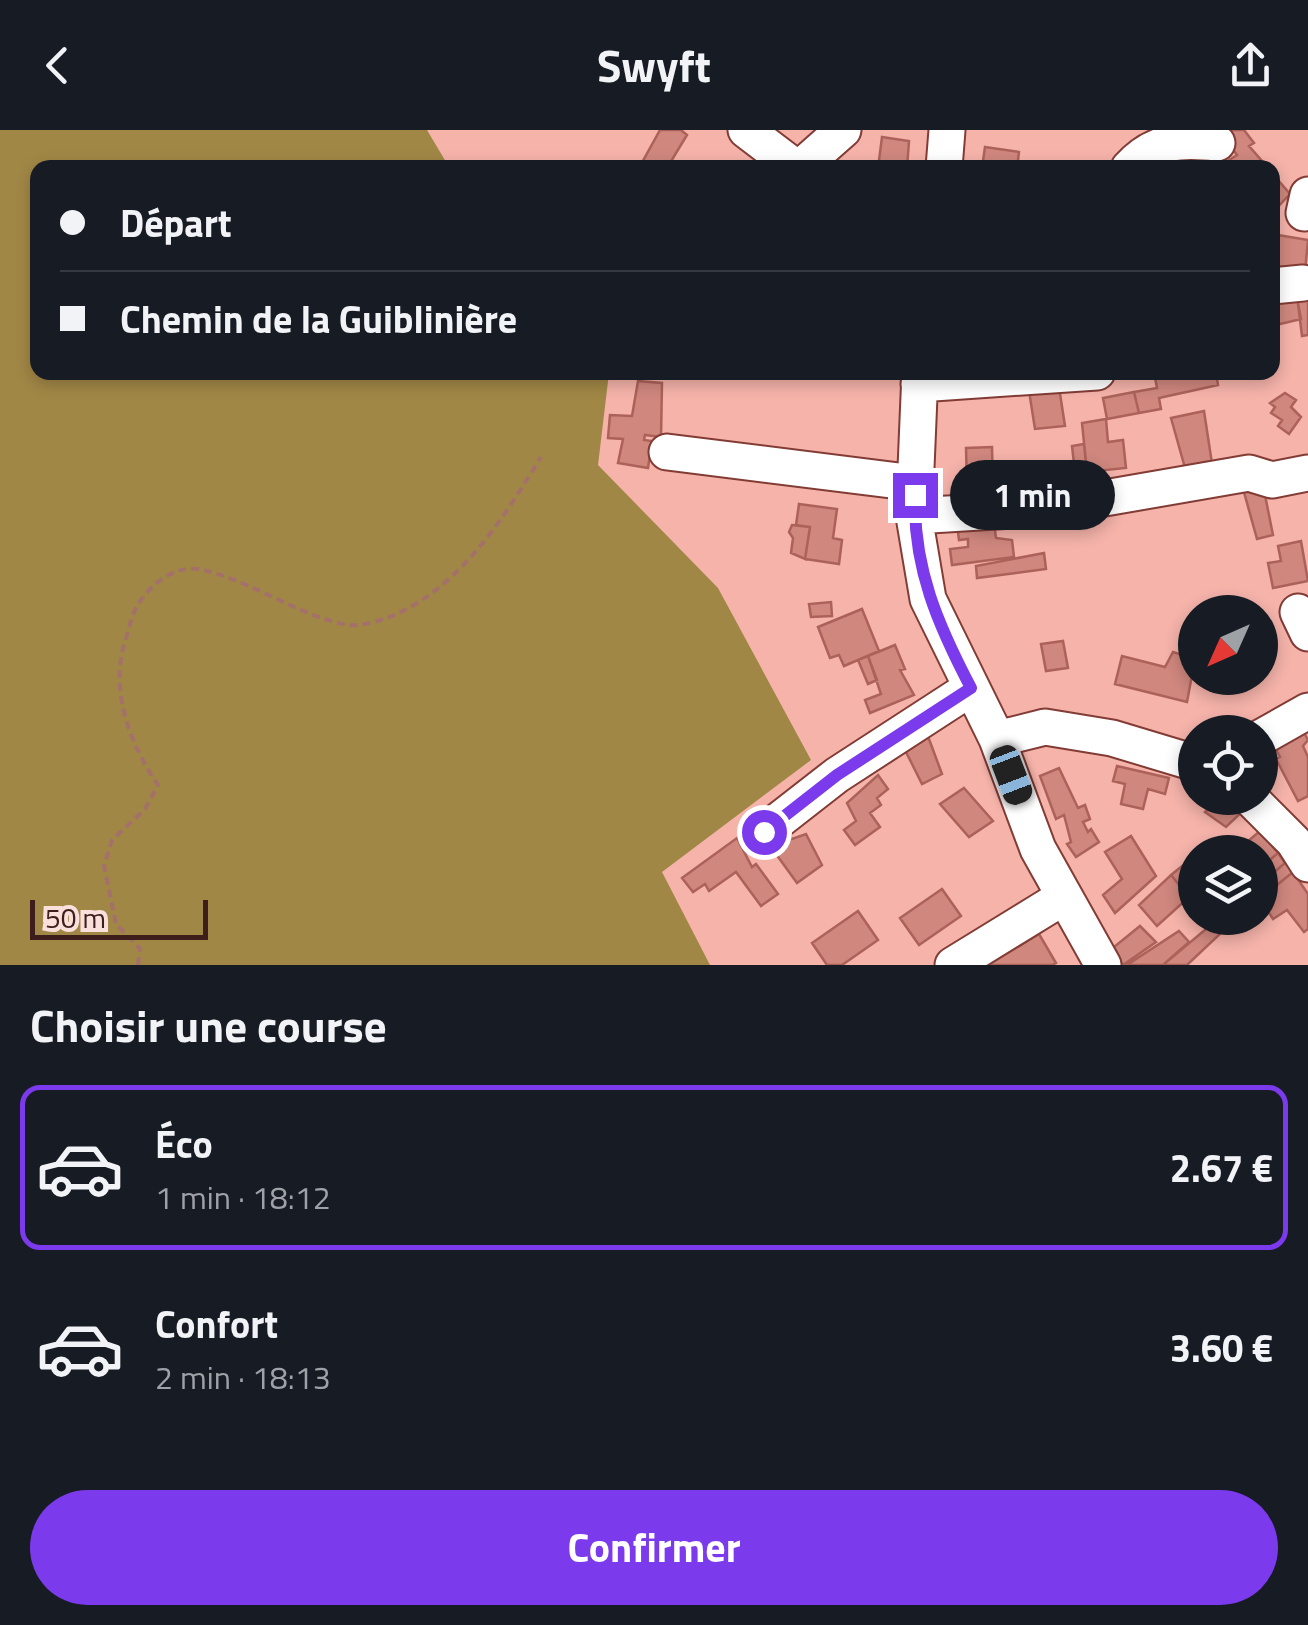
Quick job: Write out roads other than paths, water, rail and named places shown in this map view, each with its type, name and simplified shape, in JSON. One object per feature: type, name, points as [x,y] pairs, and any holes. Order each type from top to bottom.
[{"type":"street","points":[[746,130],[787,160]]},
{"type":"street","points":[[807,160],[842,130]]},
{"type":"street","points":[[945,160],[947,130]]},
{"type":"street","points":[[1138,160],[1153,146],[1188,140],[1212,150]]},
{"type":"street","points":[[920,380],[915,498],[928,599],[997,739],[1038,849],[1102,965]]},
{"type":"street","points":[[667,452],[915,498],[1046,508],[1250,473],[1272,480],[1308,473]]},
{"type":"street","points":[[915,498],[1050,492],[1165,473]]},
{"type":"street","points":[[764,832],[837,775],[971,688]]},
{"type":"street","points":[[1278,728],[1308,711]]},
{"type":"street","points":[[997,739],[1045,727],[1112,738],[1178,758]]},
{"type":"street","points":[[1267,815],[1294,842],[1308,864]]},
{"type":"street","points":[[954,965],[1062,898]]}]
